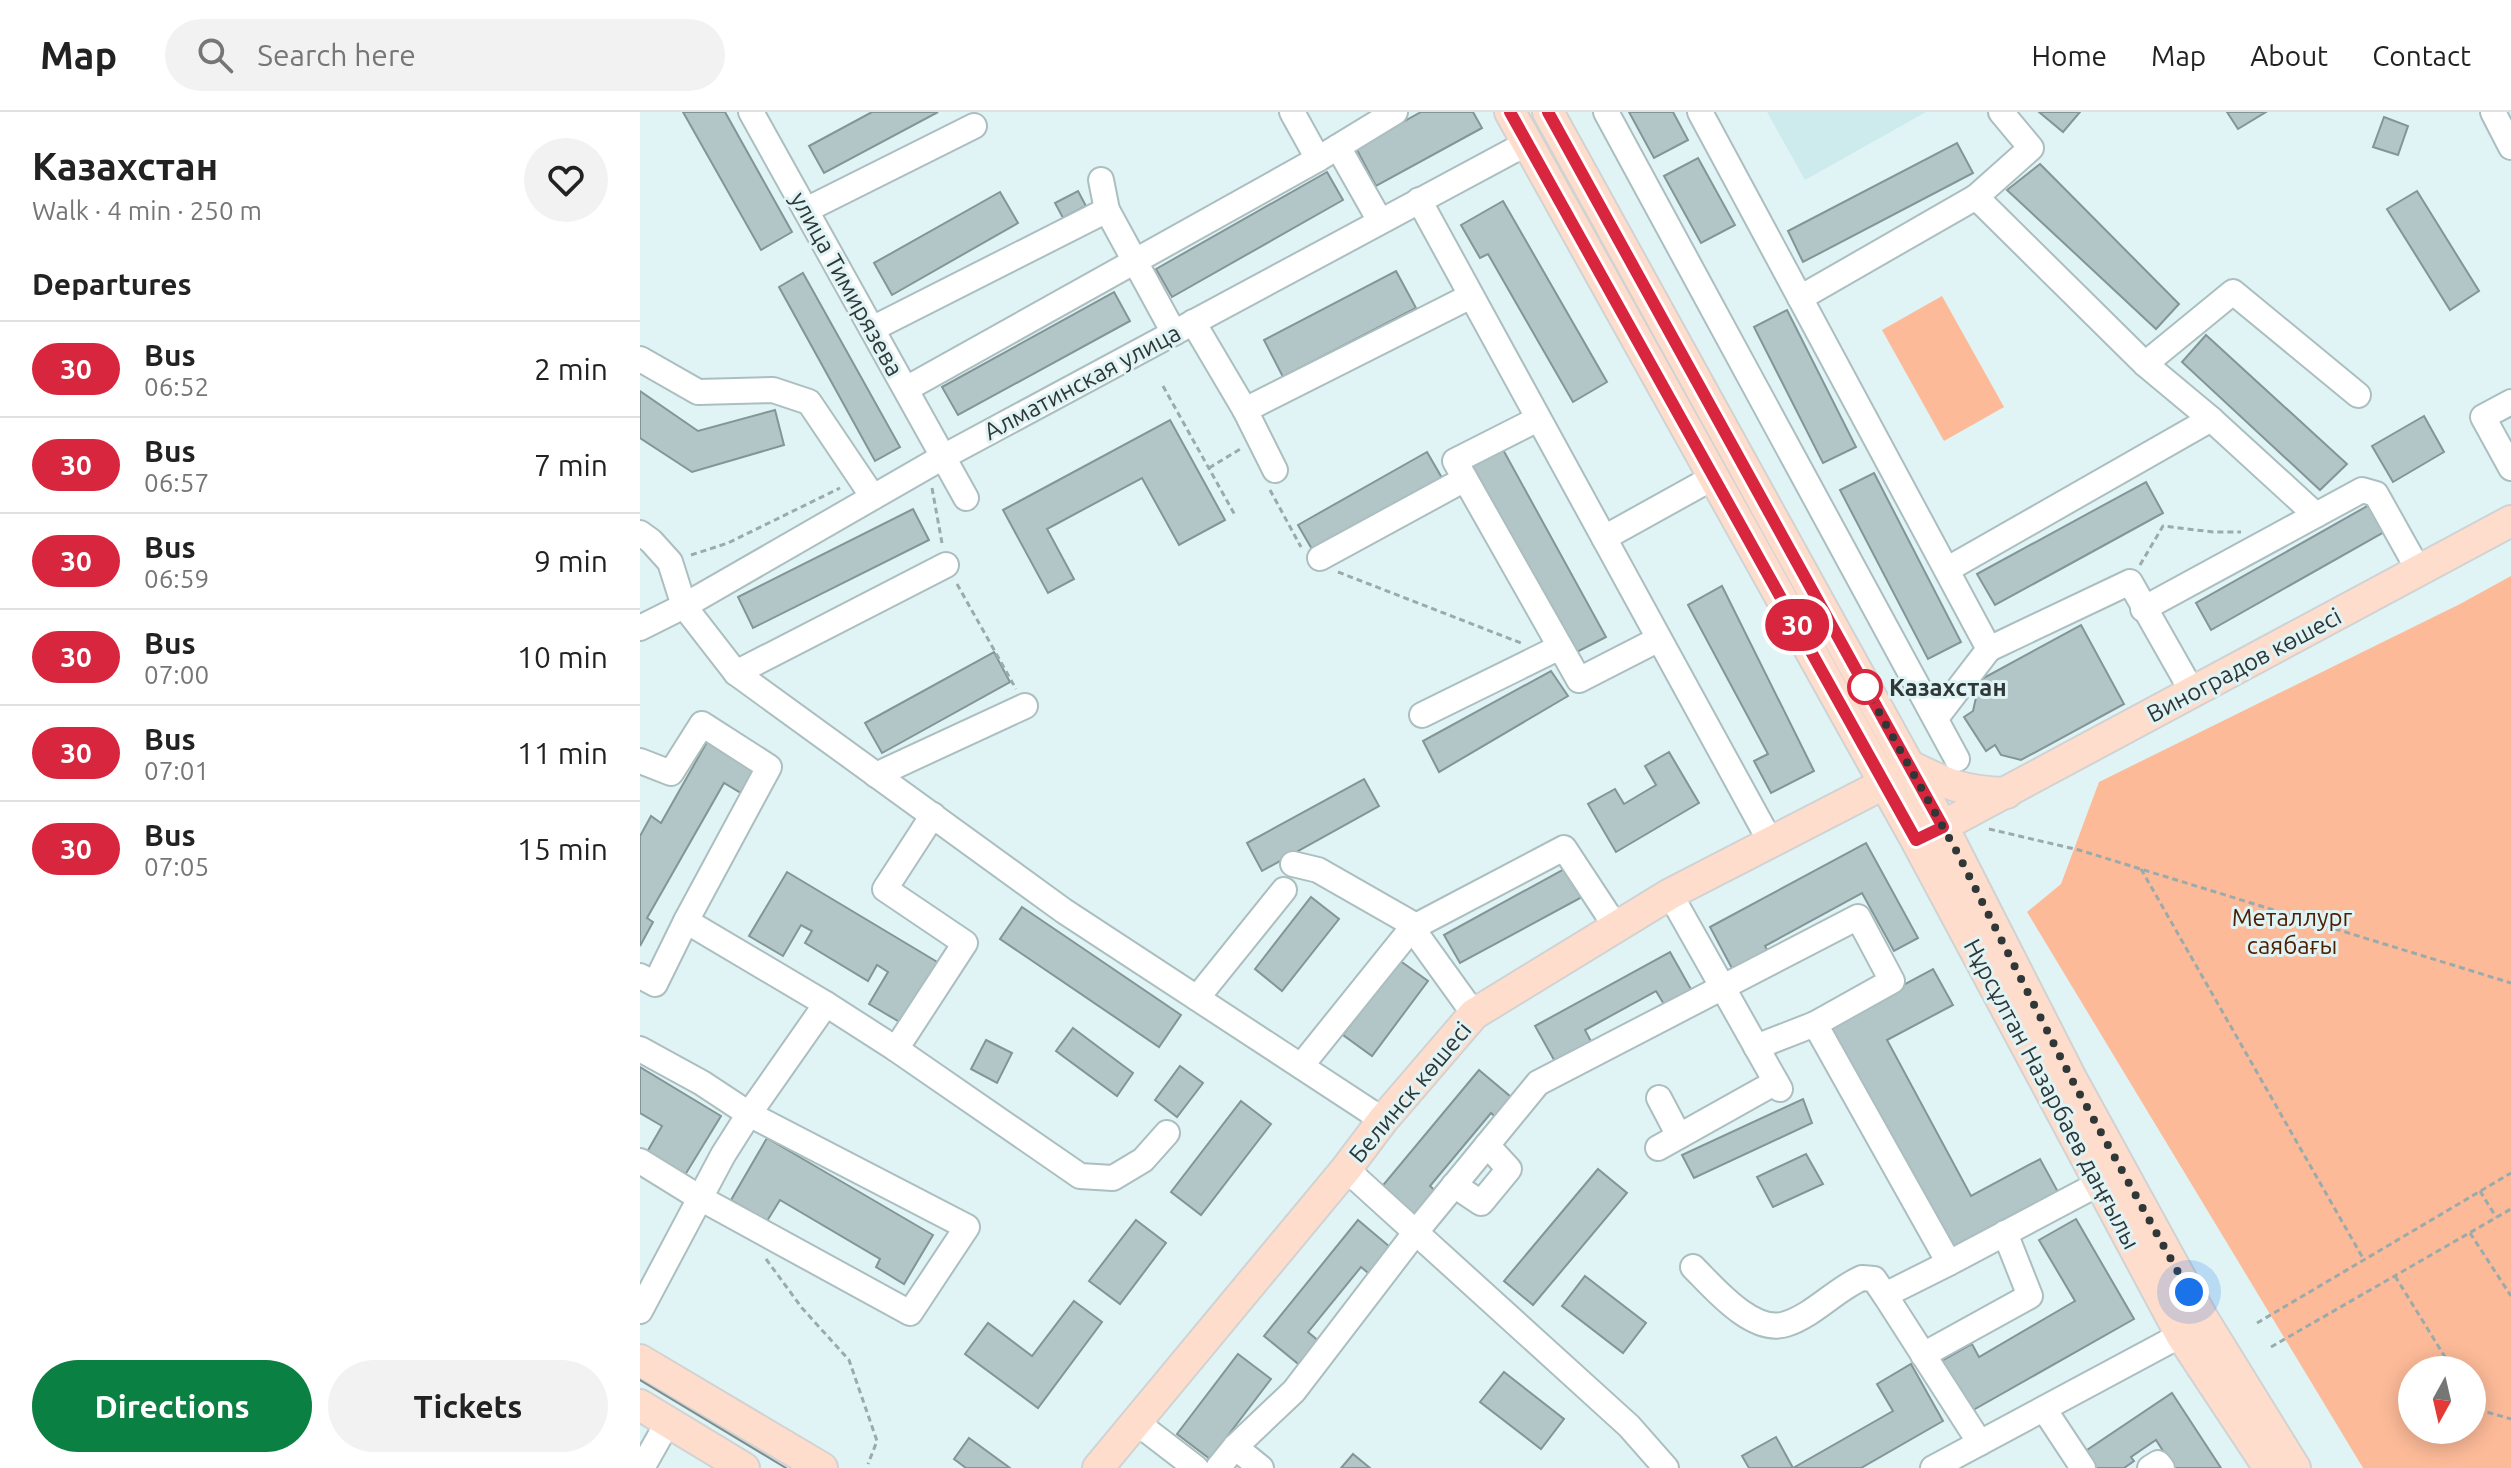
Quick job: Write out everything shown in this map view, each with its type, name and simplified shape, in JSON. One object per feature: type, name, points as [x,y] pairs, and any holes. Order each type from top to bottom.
[{"type":"main road","name":"Нұрсұлтан Назарбаев даңғылы","points":[[1510,112],[1714,477],[1901,773]]},
{"type":"main road","name":"Нұрсұлтан Назарбаев даңғылы","points":[[1552,119],[1901,773],[2100,1183],[2192,1327],[2295,1468]]},
{"type":"main road","points":[[1527,143],[1552,119]]},
{"type":"main road","name":"Виноградов көшесі","points":[[1983,819],[2009,793],[2511,521]]},
{"type":"main road","points":[[1901,773],[1972,792],[2009,793]]},
{"type":"main road","name":"Белинск көшесі","points":[[1098,1468],[1346,1169],[1383,1120],[1474,1014],[1670,894],[1854,801],[1901,773]]},
{"type":"main road","points":[[1930,834],[1983,819]]},
{"type":"main road","name":"Нұрсұлтан Назарбаев даңғылы","points":[[1930,834],[2072,1080],[2192,1327],[2269,1468]]},
{"type":"main road","points":[[640,1360],[822,1468]]},
{"type":"main road","points":[[640,1405],[744,1468]]},
{"type":"street","name":"улица Тимирязева","points":[[751,112],[966,498]]},
{"type":"street","points":[[1292,112],[1380,221]]},
{"type":"street","points":[[906,389],[1328,153],[1395,112]]},
{"type":"street","points":[[1606,112],[1957,759]]},
{"type":"street","points":[[1700,112],[1989,649]]},
{"type":"street","points":[[1800,298],[1976,197],[2031,148],[2001,112]]},
{"type":"street","points":[[2493,112],[2511,147]]},
{"type":"street","points":[[806,210],[974,126]]},
{"type":"street","name":"Алматинская улица","points":[[640,628],[684,606],[943,457],[1527,143]]},
{"type":"street","points":[[1101,180],[1107,210],[1135,262],[1245,410],[1259,438],[1270,476]]},
{"type":"street","points":[[1976,197],[2145,364],[2211,419],[2316,515]]},
{"type":"street","points":[[1419,200],[1770,841]]},
{"type":"street","points":[[872,329],[1107,210]]},
{"type":"street","points":[[2145,364],[2233,292],[2358,395]]},
{"type":"street","points":[[1245,410],[1471,296]]},
{"type":"street","points":[[640,359],[698,392],[773,390],[809,402],[873,497]]},
{"type":"street","points":[[2511,402],[2483,417],[2511,468]]},
{"type":"street","points":[[1538,419],[1455,461],[1554,650],[1579,680],[1659,639]]},
{"type":"street","points":[[1948,569],[2211,419]]},
{"type":"street","points":[[1604,538],[1714,477]]},
{"type":"street","points":[[1319,559],[1465,479]]},
{"type":"street","points":[[2143,609],[2362,490],[2376,494],[2419,571]]},
{"type":"street","points":[[640,533],[670,562],[684,606],[736,673],[1064,911],[1383,1120]]},
{"type":"street","points":[[736,673],[946,565]]},
{"type":"street","points":[[1936,718],[1989,649],[2130,582],[2193,693]]},
{"type":"street","points":[[1422,715],[1554,650]]},
{"type":"street","points":[[876,775],[1025,706]]},
{"type":"street","points":[[640,761],[671,773],[702,724],[769,767],[655,984],[640,976]]},
{"type":"street","points":[[896,1049],[965,943],[885,889],[933,815]]},
{"type":"street","points":[[1301,1066],[1414,927],[1564,848],[1616,927]]},
{"type":"street","points":[[1293,864],[1318,870],[1414,927],[1474,1014]]},
{"type":"street","points":[[1197,998],[1284,890]]},
{"type":"street","points":[[1659,1098],[1668,1142],[1778,1085],[1670,894]]},
{"type":"street","points":[[1218,1468],[1235,1447],[1294,1391],[1415,1233],[1538,1083],[1858,917],[1892,981],[1815,1024],[1756,1047]]},
{"type":"street","points":[[686,921],[896,1049],[1080,1176],[1113,1178],[1143,1160],[1167,1133]]},
{"type":"street","points":[[640,1311],[749,1114],[826,1004]]},
{"type":"street","points":[[1815,1024],[1949,1263]]},
{"type":"street","points":[[640,1049],[702,1083],[749,1114],[967,1227],[910,1313],[700,1198],[640,1161]]},
{"type":"street","points":[[1346,1169],[1629,1426],[1666,1468]]},
{"type":"street","points":[[1885,1295],[2100,1183]]},
{"type":"street","points":[[1923,1355],[2030,1296],[2005,1233]]},
{"type":"street","points":[[1693,1267],[1741,1313],[1767,1323],[1785,1325],[1862,1278],[1874,1279],[1980,1443]]},
{"type":"street","points":[[1933,1468],[2192,1327]]},
{"type":"street","points":[[2044,1409],[2083,1468]]},
{"type":"street","points":[[642,1468],[668,1422]]},
{"type":"street","points":[[1136,1422],[1196,1468]]},
{"type":"street","points":[[1235,1447],[1261,1468]]},
{"type":"street","points":[[2150,1468],[2158,1463],[2162,1468]]},
{"type":"path","points":[[1163,386],[1236,517]]},
{"type":"path","points":[[1209,468],[1259,438]]},
{"type":"path","points":[[1270,476],[1319,559],[1554,650]]},
{"type":"path","points":[[932,488],[946,565],[1025,706]]},
{"type":"path","points":[[2130,582],[2163,526],[2213,532],[2282,534]]},
{"type":"path","points":[[1983,819],[2511,983]]},
{"type":"path","points":[[2141,869],[2364,1260]]},
{"type":"path","points":[[2257,1323],[2511,1173]]},
{"type":"path","points":[[2480,1191],[2496,1217]]},
{"type":"path","points":[[2271,1347],[2511,1209]]},
{"type":"path","points":[[752,1227],[761,1253],[802,1308],[849,1360],[877,1441],[868,1464]]},
{"type":"path","points":[[2470,1233],[2511,1296]]},
{"type":"path","points":[[2395,1276],[2444,1356]]},
{"type":"path","points":[[2486,1412],[2511,1419]]},
{"type":"shaded area","points":[[1767,112],[1926,112],[1805,180]]},
{"type":"green space","points":[[1942,296],[2004,407],[1944,441],[1882,330]]},
{"type":"green space","name":"Металлург саябағы","points":[[2511,576],[2511,1468],[2363,1468],[2027,912],[2061,884],[2099,782]]},
{"type":"building","points":[[683,112],[725,112],[792,232],[761,250]]},
{"type":"building","points":[[872,112],[938,112],[824,173],[809,146]]},
{"type":"building","points":[[1421,112],[1473,112],[1482,128],[1376,186],[1356,148]]},
{"type":"building","points":[[1629,112],[1673,112],[1688,140],[1654,158]]},
{"type":"building","points":[[2039,112],[2080,112],[2063,132]]},
{"type":"building","points":[[2227,112],[2266,112],[2238,129]]},
{"type":"building","points":[[2384,117],[2408,126],[2398,155],[2373,147]]},
{"type":"building","points":[[1957,143],[1973,173],[1803,262],[1788,231]]},
{"type":"building","points":[[1698,158],[1735,225],[1701,243],[1664,176]]},
{"type":"building","points":[[2040,164],[2179,304],[2156,329],[2007,190]]},
{"type":"building","points":[[1327,172],[1343,200],[1172,297],[1156,269]]},
{"type":"building","points":[[1078,191],[1086,206],[1063,218],[1055,203]]},
{"type":"building","points":[[2417,191],[2479,291],[2450,310],[2387,209]]},
{"type":"building","points":[[1000,192],[1018,223],[892,295],[874,263]]},
{"type":"building","points":[[1503,201],[1607,382],[1573,402],[1488,254],[1480,258],[1461,225]]},
{"type":"building","points":[[1396,271],[1416,308],[1283,377],[1264,340]]},
{"type":"building","points":[[803,273],[900,447],[875,461],[779,287]]},
{"type":"building","points":[[1114,292],[1130,321],[958,415],[942,387]]},
{"type":"building","points":[[1787,310],[1856,447],[1823,463],[1754,327]]},
{"type":"building","points":[[2206,335],[2347,464],[2320,490],[2182,362]]},
{"type":"building","points":[[640,391],[698,431],[775,410],[784,445],[692,472],[640,438]]},
{"type":"building","points":[[2424,416],[2444,452],[2393,482],[2372,446]]},
{"type":"building","points":[[1170,420],[1225,520],[1179,545],[1142,478],[1047,529],[1074,579],[1048,593],[1003,510]]},
{"type":"building","points":[[1501,446],[1606,637],[1575,653],[1471,463]]},
{"type":"building","points":[[1427,452],[1442,478],[1313,551],[1298,525]]},
{"type":"building","points":[[1874,473],[1961,642],[1928,659],[1840,490]]},
{"type":"building","points":[[2146,482],[2163,513],[1995,605],[1977,574]]},
{"type":"building","points":[[2369,505],[2384,532],[2211,630],[2196,603]]},
{"type":"building","points":[[913,509],[929,540],[753,628],[738,597]]},
{"type":"building","points":[[1722,586],[1814,771],[1771,793],[1754,761],[1768,754],[1688,605]]},
{"type":"building","points":[[2081,625],[2124,704],[2021,760],[2001,755],[1995,745],[1986,751],[1964,717],[1973,711],[1980,680]]},
{"type":"building","points":[[994,652],[1010,682],[882,753],[865,723]]},
{"type":"building","points":[[1551,671],[1568,696],[1439,772],[1423,741]]},
{"type":"building","points":[[707,742],[754,769],[741,793],[724,783],[647,918],[653,922],[640,946],[640,836],[651,816],[661,823]]},
{"type":"building","points":[[1669,752],[1699,803],[1616,852],[1588,804],[1615,789],[1624,804],[1656,785],[1645,766]]},
{"type":"building","points":[[1364,779],[1379,806],[1262,871],[1247,843]]},
{"type":"building","points":[[1866,843],[1918,938],[1894,951],[1862,893],[1765,946],[1771,957],[1736,976],[1710,927]]},
{"type":"building","points":[[1566,868],[1582,897],[1460,963],[1444,935]]},
{"type":"building","points":[[787,872],[939,963],[903,1024],[869,1004],[888,972],[877,965],[868,981],[805,943],[812,931],[801,925],[783,956],[749,936]]},
{"type":"building","points":[[1311,897],[1339,919],[1282,991],[1255,969]]},
{"type":"building","points":[[1022,907],[1181,1015],[1159,1047],[1000,939]]},
{"type":"building","points":[[1670,952],[1692,991],[1665,1006],[1656,991],[1585,1030],[1594,1047],[1558,1067],[1535,1026]]},
{"type":"building","points":[[1399,960],[1428,981],[1372,1056],[1343,1035]]},
{"type":"building","points":[[1933,969],[1953,1005],[1887,1040],[1971,1196],[2040,1159],[2058,1192],[1949,1249],[1829,1025]]},
{"type":"building","points":[[1073,1028],[1133,1073],[1117,1096],[1056,1051]]},
{"type":"building","points":[[986,1040],[1012,1053],[997,1083],[971,1069]]},
{"type":"building","points":[[1180,1066],[1203,1083],[1177,1117],[1155,1100]]},
{"type":"building","points":[[640,1067],[721,1116],[685,1175],[647,1152],[662,1126],[640,1113]]},
{"type":"building","points":[[1479,1070],[1517,1102],[1501,1122],[1491,1113],[1430,1186],[1440,1195],[1418,1222],[1379,1190]]},
{"type":"building","points":[[1803,1099],[1812,1123],[1694,1178],[1682,1155]]},
{"type":"building","points":[[1241,1101],[1271,1124],[1201,1215],[1171,1192]]},
{"type":"building","points":[[767,1138],[933,1235],[904,1284],[876,1267],[880,1259],[780,1200],[767,1221],[731,1200]]},
{"type":"building","points":[[1806,1154],[1823,1184],[1773,1207],[1757,1177]]},
{"type":"building","points":[[1598,1169],[1627,1193],[1533,1305],[1504,1281]]},
{"type":"building","points":[[2076,1219],[2134,1319],[1968,1413],[1940,1362],[1972,1344],[1979,1357],[2075,1301],[2039,1240]]},
{"type":"building","points":[[1136,1220],[1166,1243],[1120,1304],[1089,1281]]},
{"type":"building","points":[[1358,1220],[1396,1252],[1374,1278],[1361,1267],[1308,1332],[1321,1343],[1302,1367],[1264,1336]]},
{"type":"building","points":[[1585,1276],[1646,1323],[1623,1353],[1562,1306]]},
{"type":"building","points":[[1074,1301],[1102,1322],[1038,1408],[965,1354],[988,1323],[1032,1356]]},
{"type":"building","points":[[1238,1354],[1271,1379],[1210,1459],[1177,1434]]},
{"type":"building","points":[[1911,1364],[1943,1421],[1861,1468],[1793,1468],[1893,1411],[1877,1384]]},
{"type":"building","points":[[1504,1372],[1564,1419],[1541,1449],[1480,1402]]},
{"type":"building","points":[[2172,1393],[2221,1468],[2174,1468],[2156,1440],[2131,1457],[2134,1461],[2124,1468],[2095,1468],[2084,1452]]},
{"type":"building","points":[[1776,1437],[1793,1468],[1749,1468],[1742,1456]]},
{"type":"building","points":[[969,1438],[1010,1468],[966,1468],[954,1459]]},
{"type":"building","points":[[1353,1454],[1370,1468],[1341,1468]]},
{"type":"tram line","points":[[640,1380],[786,1468]]},
{"type":"bus line","name":"30","points":[[1510,112],[1916,840],[1943,827],[1548,112]]},
{"type":"place","name":"Казахстан","points":[[1865,687]]},
{"type":"route","points":[[1865,687],[1958,854],[2072,1080],[2189,1292]]}]
